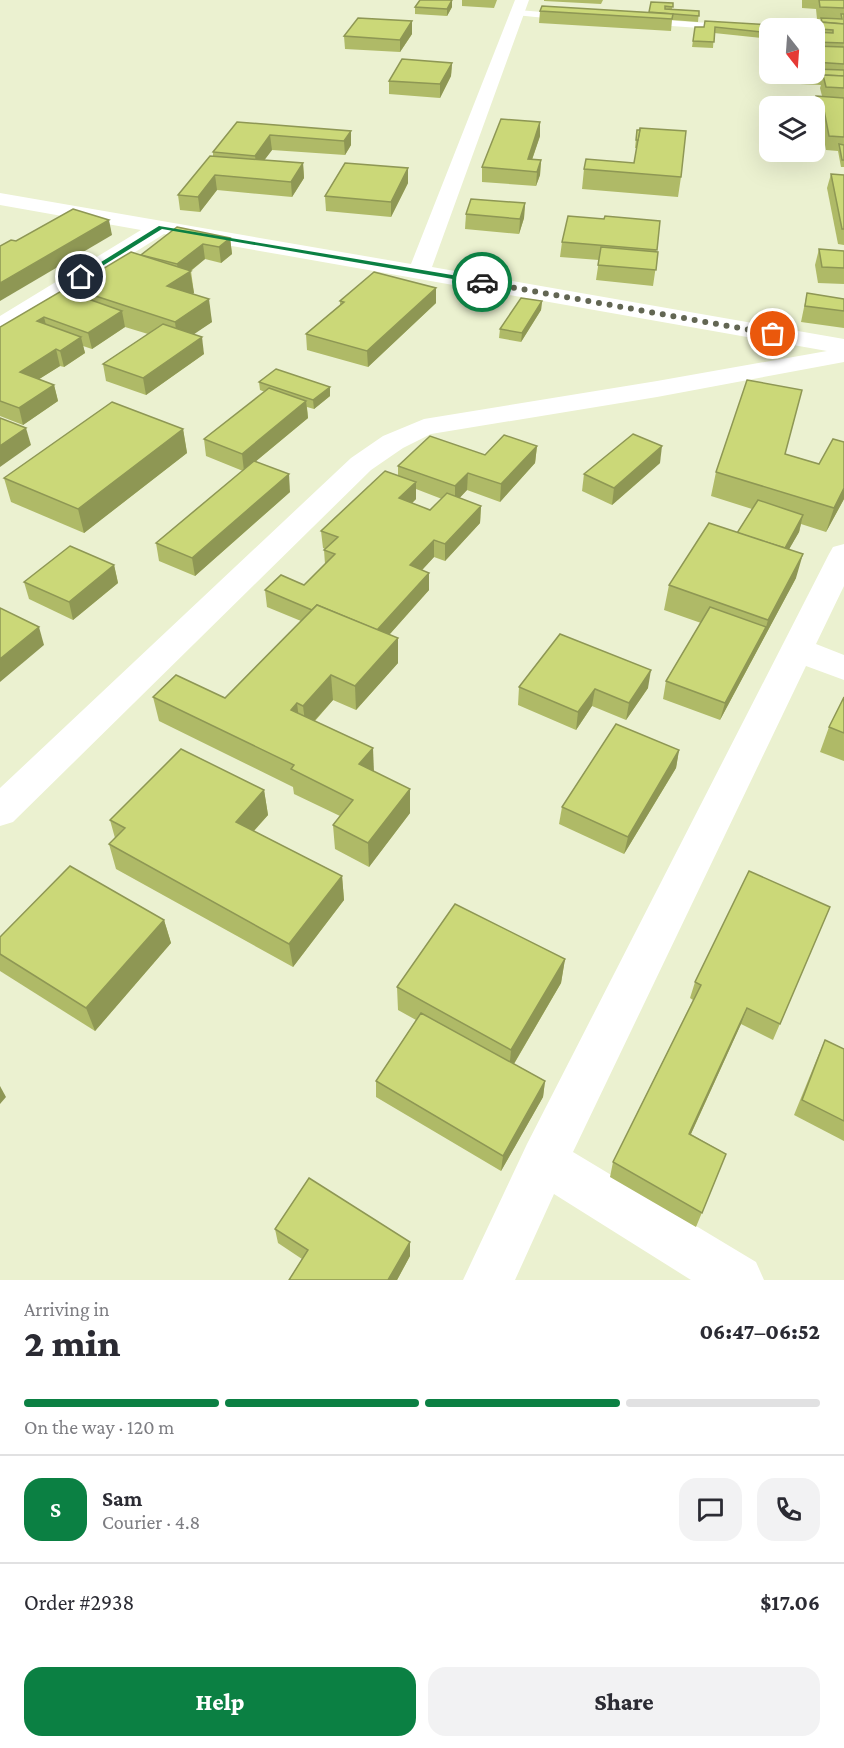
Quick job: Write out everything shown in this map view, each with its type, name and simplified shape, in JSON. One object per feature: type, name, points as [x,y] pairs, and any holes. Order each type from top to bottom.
[{"type":"street","points":[[419,271],[520,7]]},
{"type":"street","points":[[0,199],[844,346]]},
{"type":"street","points":[[0,326],[161,227]]},
{"type":"street","points":[[0,811],[361,464],[393,441],[424,427],[657,389],[844,355]]},
{"type":"street","points":[[489,1280],[544,1161],[844,554]]},
{"type":"street","points":[[797,649],[844,668]]},
{"type":"street","points":[[544,1161],[738,1280]]},
{"type":"lane","points":[[520,7],[575,17]]},
{"type":"lane","points":[[632,21],[759,29]]},
{"type":"building","points":[[420,0],[452,0],[447,9],[415,7]]},
{"type":"building","points":[[819,0],[844,0],[844,8],[820,7]]},
{"type":"building","points":[[651,2],[673,3],[673,7],[665,6],[665,9],[699,11],[699,16],[649,12]]},
{"type":"building","points":[[542,6],[673,14],[672,19],[540,11]]},
{"type":"building","points":[[841,14],[844,14],[844,24],[825,22],[825,18],[842,19]]},
{"type":"building","points":[[358,18],[412,21],[400,40],[344,36]]},
{"type":"building","points":[[705,21],[759,24],[759,32],[715,27],[714,42],[693,41],[695,27],[704,27]]},
{"type":"building","points":[[825,23],[844,24],[844,43],[825,42],[825,33],[833,33],[833,30],[825,29]]},
{"type":"building","points":[[825,46],[844,47],[844,64],[825,63]]},
{"type":"building","points":[[402,59],[452,63],[440,84],[389,81]]},
{"type":"building","points":[[825,69],[844,70],[844,76],[825,75]]},
{"type":"building","points":[[825,75],[844,76],[844,88],[826,87]]},
{"type":"building","points":[[825,97],[844,98],[844,137],[829,136],[825,115]]},
{"type":"building","points":[[501,119],[540,122],[528,159],[541,160],[537,172],[482,167]]},
{"type":"building","points":[[237,122],[351,131],[344,141],[270,135],[255,156],[213,152]]},
{"type":"building","points":[[640,128],[686,131],[681,177],[584,169],[586,159],[634,163]]},
{"type":"building","points":[[637,130],[640,130],[638,140],[636,140]]},
{"type":"building","points":[[839,144],[844,145],[844,160],[842,160]]},
{"type":"building","points":[[210,156],[303,163],[291,182],[215,175],[198,197],[178,195]]},
{"type":"building","points":[[345,163],[408,168],[391,202],[325,196]]},
{"type":"building","points":[[831,174],[844,175],[844,229],[842,229]]},
{"type":"building","points":[[471,199],[525,203],[520,219],[466,214]]},
{"type":"building","points":[[73,209],[109,220],[0,283],[0,246],[11,240],[16,241]]},
{"type":"building","points":[[568,216],[604,219],[605,216],[660,221],[657,250],[562,242]]},
{"type":"building","points":[[177,227],[230,238],[219,247],[203,244],[177,264],[141,255]]},
{"type":"building","points":[[601,247],[658,252],[656,270],[598,265]]},
{"type":"building","points":[[819,249],[844,251],[844,268],[822,267]]},
{"type":"building","points":[[131,252],[191,271],[167,286],[209,299],[175,322],[71,288]]},
{"type":"building","points":[[374,272],[436,288],[367,351],[306,334],[344,302],[340,301]]},
{"type":"building","points":[[63,290],[122,311],[88,333],[44,317],[37,321],[81,337],[60,351],[56,349],[20,372],[54,385],[19,408],[0,401],[0,327]]},
{"type":"building","points":[[807,293],[844,299],[844,311],[805,306]]},
{"type":"building","points":[[521,298],[542,301],[522,333],[500,329]]},
{"type":"building","points":[[163,324],[202,337],[143,378],[103,364]]},
{"type":"building","points":[[276,369],[330,387],[313,400],[259,382]]},
{"type":"building","points":[[747,380],[802,390],[785,454],[819,464],[833,439],[844,442],[844,488],[834,508],[716,472]]},
{"type":"building","points":[[269,388],[306,401],[242,454],[204,439]]},
{"type":"building","points":[[112,402],[183,429],[78,509],[4,478]]},
{"type":"building","points":[[0,418],[26,428],[0,446]]},
{"type":"building","points":[[633,434],[662,446],[614,488],[584,474]]},
{"type":"building","points":[[504,435],[537,446],[501,484],[468,473],[455,486],[398,466],[430,436],[485,455]]},
{"type":"building","points":[[254,461],[289,474],[192,558],[156,543]]},
{"type":"building","points":[[385,471],[416,482],[399,498],[430,510],[447,493],[481,506],[445,544],[434,540],[410,565],[429,573],[377,630],[317,605],[312,610],[265,590],[281,575],[304,585],[335,554],[324,550],[338,537],[321,531]]},
{"type":"building","points":[[758,500],[803,515],[785,548],[737,533]]},
{"type":"building","points":[[709,523],[803,554],[768,620],[669,585]]},
{"type":"building","points":[[70,546],[114,565],[69,602],[24,582]]},
{"type":"building","points":[[317,605],[398,638],[355,686],[331,675],[303,706],[297,703],[291,710],[373,748],[359,764],[410,789],[368,843],[333,825],[353,800],[291,769],[294,765],[153,697],[176,675],[225,698]]},
{"type":"building","points":[[710,607],[766,627],[725,703],[666,681]]},
{"type":"building","points":[[0,608],[39,627],[0,659]]},
{"type":"building","points":[[560,634],[651,670],[629,703],[595,689],[578,712],[519,687]]},
{"type":"building","points":[[844,697],[844,733],[829,727]]},
{"type":"building","points":[[616,724],[679,750],[628,837],[562,807]]},
{"type":"building","points":[[181,749],[264,790],[236,822],[342,876],[289,944],[109,844],[125,828],[110,820]]},
{"type":"building","points":[[70,866],[164,920],[86,1008],[0,954],[0,937]]},
{"type":"building","points":[[749,871],[830,907],[780,1024],[747,1008],[689,1134],[726,1154],[702,1213],[613,1162],[701,985],[695,982]]},
{"type":"building","points":[[455,904],[565,959],[511,1050],[397,987]]},
{"type":"building","points":[[421,1013],[545,1081],[503,1156],[376,1081]]},
{"type":"building","points":[[825,1040],[844,1049],[844,1121],[802,1100]]},
{"type":"building","points":[[309,1178],[410,1242],[388,1280],[289,1280],[308,1250],[275,1229]]},
{"type":"way so far","points":[[482,282],[773,334]]},
{"type":"route","points":[[81,277],[161,227],[482,282]]}]
